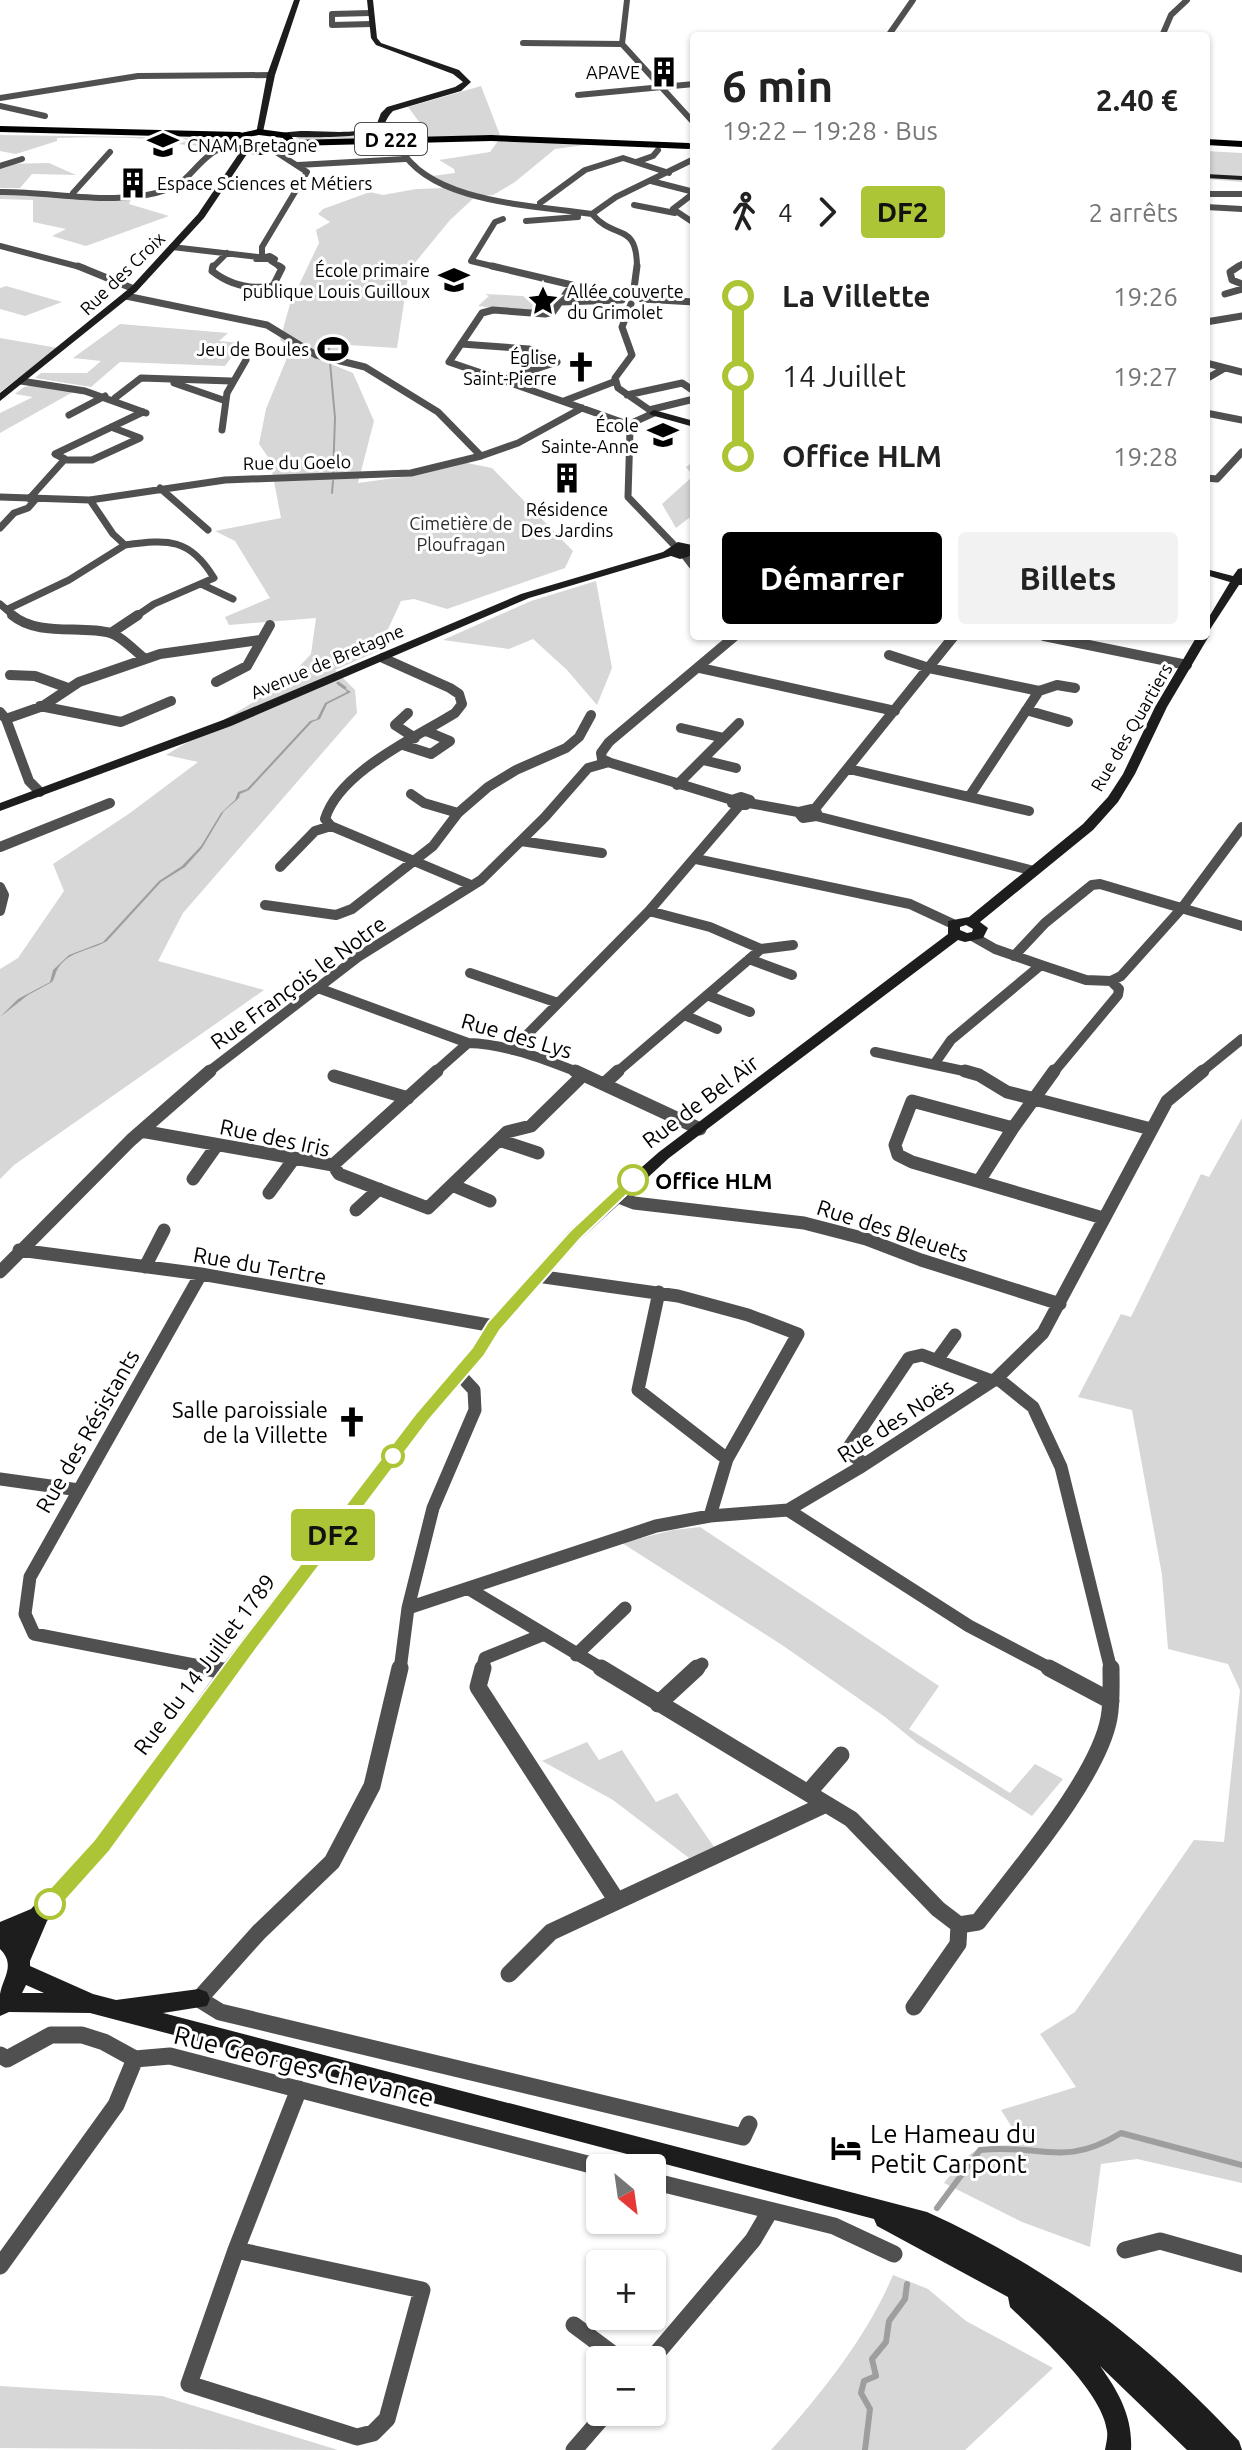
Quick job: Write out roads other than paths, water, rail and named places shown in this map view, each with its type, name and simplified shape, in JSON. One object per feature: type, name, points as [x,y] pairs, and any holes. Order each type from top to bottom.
[{"type":"highway","points":[[0,131],[233,140]]},
{"type":"highway","points":[[1210,143],[1242,146]]},
{"type":"main road","points":[[260,128],[271,75],[297,0]]},
{"type":"main road","points":[[289,139],[273,150],[245,151],[233,140],[260,128],[289,139],[375,130],[390,109],[458,89],[467,82],[456,72],[378,44],[374,38],[370,0]]},
{"type":"main road","name":"D 222","points":[[289,139],[519,138],[690,146]]},
{"type":"main road","name":"Rue des Croix","points":[[0,398],[130,292],[201,216],[245,151]]},
{"type":"main road","points":[[1210,176],[1242,178]]},
{"type":"main road","points":[[652,412],[690,423]]},
{"type":"main road","points":[[672,549],[689,550]]},
{"type":"main road","name":"Avenue de Bretagne","points":[[0,807],[227,723],[525,596],[672,549]]},
{"type":"main road","points":[[1210,573],[1240,578],[1210,625]]},
{"type":"main road","name":"Rue des Quartiers","points":[[973,929],[1034,871],[1088,827],[1113,799],[1201,640]]},
{"type":"main road","points":[[954,930],[973,929]]},
{"type":"main road","name":"Rue de Bel Air","points":[[494,1326],[537,1276],[616,1196],[954,930]]},
{"type":"main road","name":"Rue du 14 Juillet 1789","points":[[0,1934],[39,1915],[102,1846],[228,1672],[423,1416],[460,1375],[494,1326]]},
{"type":"main road","name":"Rue du 14 Juillet 1789","points":[[2,2004],[15,1988],[39,1915]]},
{"type":"main road","points":[[0,1934],[15,1949],[20,1966],[101,2006],[862,2205],[1007,2264],[1056,2296],[1153,2372],[1230,2450]]},
{"type":"main road","points":[[2,2004],[101,2006],[199,1999]]},
{"type":"main road","points":[[918,2228],[998,2278],[1095,2346],[1136,2381],[1205,2450]]},
{"type":"main road","points":[[998,2278],[1102,2388],[1119,2420],[1122,2439],[1118,2450]]},
{"type":"street","points":[[627,0],[622,44],[690,119]]},
{"type":"street","points":[[891,32],[913,0]]},
{"type":"street","points":[[1164,32],[1171,15],[1187,0]]},
{"type":"street","points":[[371,13],[332,14],[332,25],[372,24]]},
{"type":"street","points":[[523,43],[622,44]]},
{"type":"street","points":[[0,98],[138,76],[271,75]]},
{"type":"street","points":[[578,95],[690,84]]},
{"type":"street","points":[[0,106],[45,116]]},
{"type":"street","points":[[0,192],[137,195],[165,191],[181,183],[207,151],[233,140]]},
{"type":"street","points":[[400,148],[405,159],[442,187],[461,193],[540,203],[592,216],[628,235],[637,246],[637,284],[622,327],[632,355],[615,378],[618,388],[652,412]]},
{"type":"street","points":[[227,253],[215,262],[212,271],[225,281],[241,286],[273,286],[282,269],[271,261],[259,261],[262,247],[307,172],[273,150]]},
{"type":"street","points":[[636,162],[653,156],[658,150]]},
{"type":"street","points":[[73,193],[110,152]]},
{"type":"street","points":[[540,203],[585,170],[623,158],[669,173]]},
{"type":"street","points":[[0,166],[22,159]]},
{"type":"street","points":[[298,165],[405,159]]},
{"type":"street","points":[[526,221],[592,216],[622,191],[690,161]]},
{"type":"street","points":[[649,181],[690,192]]},
{"type":"street","points":[[1210,194],[1242,194]]},
{"type":"street","points":[[675,213],[673,209],[690,196]]},
{"type":"street","points":[[634,205],[675,213],[690,221]]},
{"type":"street","points":[[1210,207],[1242,209]]},
{"type":"street","points":[[503,219],[495,222],[471,261],[572,285],[553,312],[493,310],[482,313],[449,362],[633,426]]},
{"type":"street","points":[[0,246],[82,267],[130,292],[267,325],[296,345],[365,367],[438,412],[481,456]]},
{"type":"street","points":[[172,247],[260,257]]},
{"type":"street","points":[[1242,264],[1230,272],[1232,280],[1242,286]]},
{"type":"street","points":[[1225,294],[1242,286]]},
{"type":"street","points":[[560,302],[642,299],[690,302]]},
{"type":"street","points":[[1210,321],[1242,316]]},
{"type":"street","points":[[461,344],[529,349],[557,362],[502,380]]},
{"type":"street","points":[[222,430],[223,400],[231,381],[246,360]]},
{"type":"street","points":[[1210,364],[1242,372]]},
{"type":"street","points":[[1210,377],[1225,368]]},
{"type":"street","points":[[115,398],[140,379],[231,381]]},
{"type":"street","points":[[21,381],[54,384],[115,398],[146,413],[111,427],[55,454],[64,460],[92,460],[140,438],[111,427]]},
{"type":"street","points":[[176,381],[223,400]]},
{"type":"street","points":[[564,401],[616,381]]},
{"type":"street","points":[[627,395],[682,383],[690,388]]},
{"type":"street","points":[[69,415],[105,396]]},
{"type":"street","points":[[672,549],[628,497],[633,426],[634,422],[652,412],[690,400]]},
{"type":"street","name":"Rue du Goelo","points":[[0,497],[90,500],[225,480],[375,477],[411,473],[481,456],[518,443],[582,408]]},
{"type":"street","points":[[1210,414],[1242,420]]},
{"type":"street","points":[[1210,481],[1217,479],[1241,455]]},
{"type":"street","points":[[0,528],[14,513],[28,508],[64,460]]},
{"type":"street","points":[[160,488],[208,530]]},
{"type":"street","points":[[90,500],[113,534],[125,545]]},
{"type":"street","points":[[111,633],[154,604],[214,578],[201,554],[171,542],[125,545],[69,580],[4,607],[18,620],[62,631],[111,633],[145,659]]},
{"type":"street","points":[[201,584],[233,599]]},
{"type":"street","points":[[216,682],[240,674],[250,666],[260,640],[270,625]]},
{"type":"street","points":[[40,792],[29,781],[3,715],[43,706],[79,682],[160,654],[260,640]]},
{"type":"street","points":[[731,640],[609,742],[601,753],[602,759],[740,803],[798,812],[803,818],[815,813],[951,640]]},
{"type":"street","points":[[1064,640],[1187,665]]},
{"type":"street","points":[[889,655],[929,668],[1039,691],[1057,685],[1075,688]]},
{"type":"street","points":[[383,658],[459,694],[462,704],[455,713],[366,768],[330,802],[325,819],[331,826],[471,885]]},
{"type":"street","points":[[700,668],[895,711]]},
{"type":"street","points":[[10,675],[35,676],[68,688]]},
{"type":"street","points":[[969,797],[1039,691]]},
{"type":"street","points":[[43,706],[121,722],[171,701]]},
{"type":"street","points":[[1026,710],[1068,722]]},
{"type":"street","points":[[408,713],[395,725],[415,738]]},
{"type":"street","points":[[265,905],[336,915],[352,909],[433,846],[458,813],[488,787],[516,770],[566,748],[579,737],[591,715]]},
{"type":"street","points":[[677,785],[739,723]]},
{"type":"street","points":[[681,728],[724,738]]},
{"type":"street","points":[[403,745],[431,754],[450,741],[426,731]]},
{"type":"street","points":[[0,739],[12,735]]},
{"type":"street","points":[[703,760],[736,768]]},
{"type":"street","name":"Rue François le Notre","points":[[0,1272],[141,1131],[205,1075],[358,957],[494,870],[588,768],[610,762]]},
{"type":"street","points":[[849,769],[1029,811]]},
{"type":"street","points":[[411,794],[424,803],[458,813]]},
{"type":"street","points":[[0,847],[110,803]]},
{"type":"street","points":[[512,1050],[649,911],[696,859],[740,803]]},
{"type":"street","points":[[815,813],[1034,871]]},
{"type":"street","points":[[280,867],[315,831],[331,826]]},
{"type":"street","points":[[973,929],[995,949],[1086,980],[1111,981],[1121,976],[1182,908],[1242,827]]},
{"type":"street","points":[[521,841],[602,853]]},
{"type":"street","points":[[696,859],[910,904],[954,930]]},
{"type":"street","points":[[1014,956],[1045,923],[1092,885],[1100,884],[1242,926]]},
{"type":"street","points":[[0,887],[4,895],[0,911]]},
{"type":"street","points":[[649,911],[710,927],[761,949],[793,945]]},
{"type":"street","points":[[605,1083],[761,949]]},
{"type":"street","points":[[749,959],[792,975]]},
{"type":"street","points":[[935,1063],[951,1040],[1041,965]]},
{"type":"street","points":[[470,973],[558,1003]]},
{"type":"street","points":[[979,1181],[1032,1098],[1118,995],[1119,989],[1111,981]]},
{"type":"street","name":"Rue des Lys","points":[[318,988],[468,1043],[479,1041],[512,1050],[605,1083],[700,1129]]},
{"type":"street","points":[[707,995],[750,1012]]},
{"type":"street","points":[[684,1015],[717,1029]]},
{"type":"street","name":"Rue des Noës","points":[[408,1608],[628,1534],[677,1521],[788,1510],[995,1379],[1043,1333],[1167,1101],[1242,1039]]},
{"type":"street","points":[[333,1165],[468,1043]]},
{"type":"street","points":[[875,1052],[979,1075],[1007,1092],[1151,1129]]},
{"type":"street","name":"Rue des Iris","points":[[141,1131],[333,1165],[339,1174],[428,1208],[507,1132],[531,1126],[583,1075]]},
{"type":"street","points":[[334,1076],[408,1098]]},
{"type":"street","points":[[1013,1128],[912,1101],[895,1145],[898,1155],[1103,1218]]},
{"type":"street","points":[[499,1140],[538,1153]]},
{"type":"street","points":[[193,1179],[217,1145]]},
{"type":"street","points":[[269,1193],[293,1160]]},
{"type":"street","points":[[452,1185],[490,1201]]},
{"type":"street","points":[[356,1210],[379,1189]]},
{"type":"street","name":"Rue des Bleuets","points":[[616,1196],[634,1203],[804,1223],[866,1239],[921,1260],[1060,1304]]},
{"type":"street","points":[[145,1267],[164,1230]]},
{"type":"street","name":"Rue du Tertre","points":[[19,1250],[201,1274],[494,1326]]},
{"type":"street","name":"Rue des Résistants","points":[[201,1274],[30,1577],[25,1614],[34,1634],[228,1672]]},
{"type":"street","points":[[537,1276],[562,1284],[659,1292],[773,1323],[798,1334],[727,1459],[710,1516]]},
{"type":"street","points":[[659,1292],[638,1390],[727,1459]]},
{"type":"street","points":[[937,1360],[955,1335]]},
{"type":"street","points":[[469,1589],[851,1819],[938,1909],[959,1925],[978,1922],[1054,1823],[1090,1765],[1109,1721],[1111,1664],[1061,1467],[1033,1407],[995,1379],[922,1355],[909,1358],[849,1447],[849,1453],[865,1464]]},
{"type":"street","points":[[199,1999],[259,1932],[332,1862],[372,1786],[404,1653],[408,1608],[433,1508],[475,1410],[477,1395],[473,1383],[460,1375]]},
{"type":"street","points":[[0,1479],[79,1490]]},
{"type":"street","points":[[788,1510],[969,1626],[1111,1701]]},
{"type":"street","points":[[576,1655],[625,1608]]},
{"type":"street","points":[[542,1635],[485,1658],[478,1687],[617,1901]]},
{"type":"street","points":[[658,1704],[702,1664]]},
{"type":"street","points":[[808,1793],[841,1755]]},
{"type":"street","points":[[509,1974],[551,1932],[826,1804]]},
{"type":"street","points":[[914,2007],[958,1944],[959,1925]]},
{"type":"street","name":"Rue Georges Chevance","points":[[199,1999],[220,2012],[743,2137],[749,2124]]},
{"type":"street","name":"Rue Georges Chevance","points":[[0,2055],[7,2059],[51,2035],[82,2035],[135,2059],[170,2056],[586,2164]]},
{"type":"street","points":[[0,2266],[116,2105],[135,2059]]},
{"type":"street","points":[[236,2250],[422,2290],[387,2419],[373,2433],[357,2437],[189,2384],[236,2250],[299,2089]]},
{"type":"street","points":[[666,2185],[834,2226],[894,2254]]},
{"type":"street","points":[[663,2346],[753,2240],[770,2211]]},
{"type":"street","points":[[1125,2250],[1160,2241],[1242,2264]]},
{"type":"street","points":[[574,2325],[602,2346]]},
{"type":"street","points":[[574,2450],[595,2426]]},
{"type":"waterway","points":[[328,340],[335,418],[333,476]]},
{"type":"waterway","points":[[332,493],[333,481]]},
{"type":"waterway","points":[[338,683],[345,688]]},
{"type":"waterway","points":[[937,2208],[980,2150],[1067,2152],[1101,2144],[1121,2133],[1242,2165]]},
{"type":"waterway","points":[[865,2450],[870,2409],[861,2393],[864,2381],[876,2376],[872,2359],[886,2342],[889,2321],[905,2299],[907,2284]]},
{"type":"place","name":"APAVE","points":[[664,72]]},
{"type":"place","name":"CNAM Bretagne","points":[[163,145]]},
{"type":"place","name":"Espace Sciences et Métiers","points":[[133,183]]},
{"type":"place","name":"École primaire publique Louis Guilloux","points":[[454,280]]},
{"type":"place","name":"Allée couverte du Grimolet","points":[[543,301]]},
{"type":"place","name":"Jeu de Boules","points":[[333,349]]},
{"type":"place","name":"Église Saint-Pierre","points":[[581,367]]},
{"type":"place","name":"École Sainte-Anne","points":[[663,435]]},
{"type":"place","name":"Résidence Des Jardins","points":[[567,478]]},
{"type":"place","name":"Office HLM","points":[[633,1180]]},
{"type":"place","name":"Salle paroissiale de la Villette","points":[[352,1422]]},
{"type":"place","name":"Le Hameau du Petit Carpont","points":[[846,2148]]},
{"type":"park label","name":"Cimetière de Ploufragan","points":[[461,533]]}]
